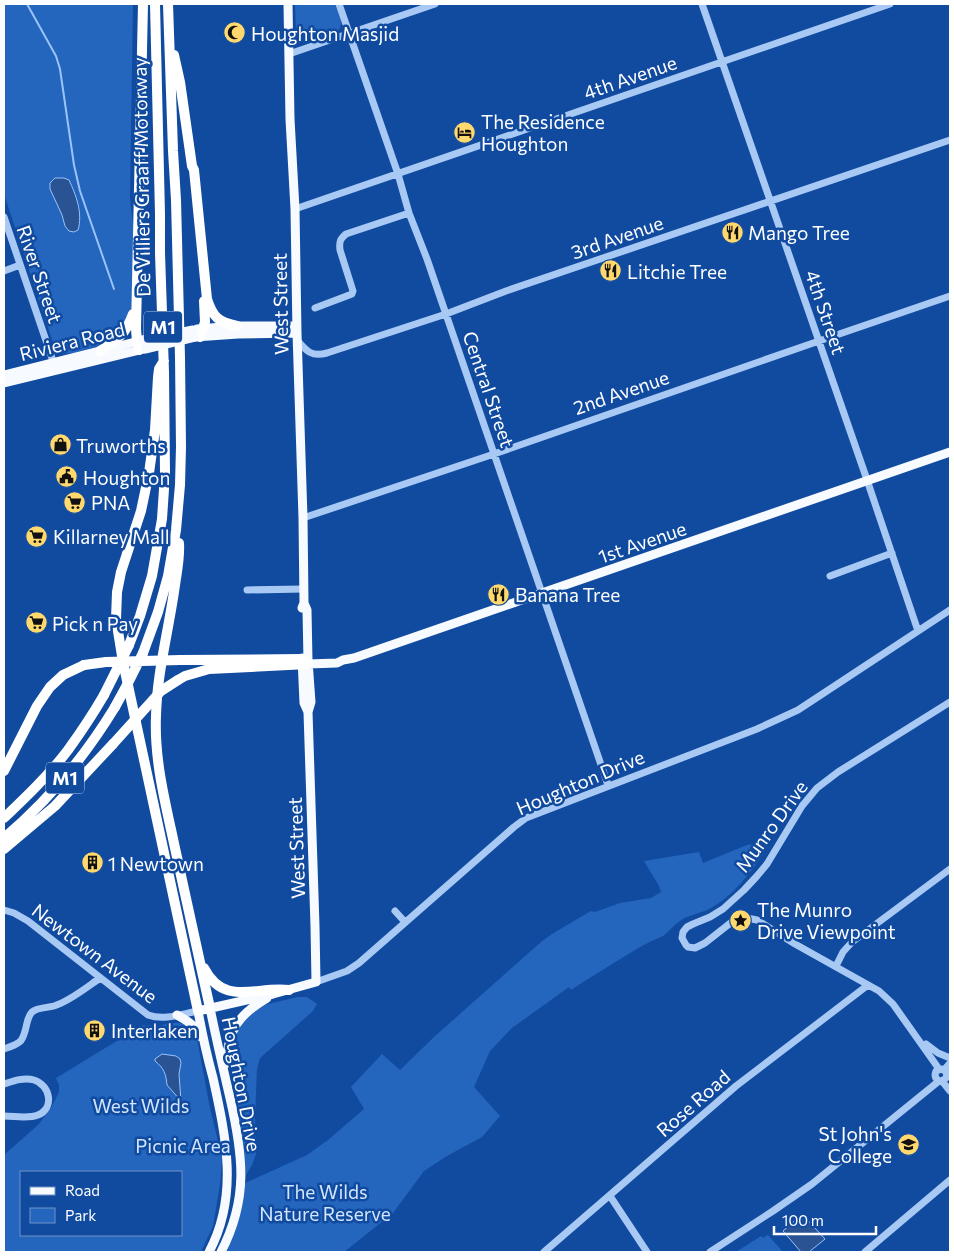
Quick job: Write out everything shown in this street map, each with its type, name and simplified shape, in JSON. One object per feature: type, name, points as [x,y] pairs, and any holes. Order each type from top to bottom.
[{"type":"highway","points":[[141,345],[136,329],[142,4]]},
{"type":"highway","name":"De Villiers Graaff Motorway","points":[[4,818],[31,792],[67,751],[104,695],[129,645],[152,576],[162,519],[166,450],[155,4]]},
{"type":"highway","name":"M1","points":[[4,838],[44,802],[74,767],[115,707],[143,653],[158,612],[168,576],[176,530],[180,485],[181,392],[168,4]]},
{"type":"highway","points":[[169,43],[177,66],[194,170],[207,299],[211,311],[216,318],[222,322],[237,326]]},
{"type":"highway","points":[[192,166],[205,312],[205,318],[198,333]]},
{"type":"highway","points":[[100,351],[125,332],[137,302]]},
{"type":"highway","points":[[164,361],[159,369],[155,430],[149,473],[141,511],[121,572],[116,612],[123,662],[198,1011]]},
{"type":"highway","points":[[176,530],[179,560],[158,687],[156,741],[169,820],[210,1008]]},
{"type":"highway","points":[[4,771],[37,706],[50,687],[64,675],[84,665],[106,662],[180,660],[305,661]]},
{"type":"highway","points":[[4,849],[55,806],[161,692],[178,680],[196,672],[214,668],[305,661]]},
{"type":"highway","points":[[199,958],[212,980],[225,990],[236,992],[276,988],[289,990]]},
{"type":"main road","name":"West Street","points":[[288,4],[303,518],[304,604],[301,610],[305,661],[311,702],[308,712],[316,982]]},
{"type":"main road","name":"Riviera Road","points":[[4,375],[55,366],[141,345],[237,326],[297,333]]},
{"type":"main road","name":"Riviera Road","points":[[198,333],[297,333]]},
{"type":"main road","name":"Riviera Road","points":[[4,383],[100,351],[141,345]]},
{"type":"main road","name":"1st Avenue","points":[[305,661],[336,658],[343,660],[376,650],[950,452]]},
{"type":"main road","name":"Houghton Drive","points":[[209,1252],[222,1220],[228,1178],[222,1121],[198,1011],[274,994],[316,982]]},
{"type":"main road","points":[[225,1073],[228,1042],[236,1023],[249,1010],[274,994]]},
{"type":"main road","name":"Houghton Drive","points":[[210,1008],[236,1126],[242,1173],[240,1195],[230,1231],[221,1252]]},
{"type":"main road","points":[[178,1016],[196,1028],[206,1049]]},
{"type":"street","name":"Central Street","points":[[339,4],[608,786]]},
{"type":"street","points":[[289,54],[435,4]]},
{"type":"street","name":"4th Street","points":[[702,4],[868,481],[918,631]]},
{"type":"street","name":"4th Avenue","points":[[295,209],[890,4]]},
{"type":"street","name":"3rd Avenue","points":[[297,333],[305,349],[320,355],[446,314],[506,291],[950,140]]},
{"type":"street","points":[[316,308],[352,294],[353,290],[340,250],[339,243],[342,237],[410,213]]},
{"type":"street","name":"River Street","points":[[4,217],[55,366]]},
{"type":"street","points":[[4,271],[20,265]]},
{"type":"street","name":"2nd Avenue","points":[[303,518],[950,296]]},
{"type":"street","points":[[830,576],[892,553]]},
{"type":"street","points":[[247,590],[303,589]]},
{"type":"street","name":"Houghton Drive","points":[[316,982],[355,966],[522,821],[535,814],[757,729],[793,712],[950,610]]},
{"type":"street","name":"Munro Drive","points":[[914,1034],[893,1004],[879,991],[795,944],[757,920],[743,918],[733,921],[705,943],[695,948],[686,946],[682,935],[690,925],[710,917],[728,905],[748,886],[766,864],[802,806],[826,780],[950,702]]},
{"type":"street","points":[[836,966],[843,952],[852,942],[950,869]]},
{"type":"street","name":"Newtown Avenue","points":[[4,910],[28,921],[148,1015],[157,1018],[178,1016],[198,1011]]},
{"type":"street","points":[[395,911],[404,922]]},
{"type":"street","points":[[4,1049],[20,1042],[25,1034],[31,1013],[63,1002],[100,978]]},
{"type":"street","name":"Rose Road","points":[[544,1252],[730,1091],[868,985]]},
{"type":"street","points":[[914,1034],[943,1076],[945,1086],[950,1091]]},
{"type":"street","points":[[914,1034],[934,1051],[950,1058]]},
{"type":"street","points":[[710,1252],[812,1184],[914,1100],[921,1090],[943,1076],[950,1063]]},
{"type":"street","points":[[4,1084],[24,1079],[40,1082],[47,1091],[49,1099],[44,1112],[40,1114],[27,1117],[4,1116]]},
{"type":"street","points":[[865,1252],[950,1180]]},
{"type":"street","points":[[610,1196],[647,1252]]},
{"type":"green space","points":[[4,4],[133,4],[130,198],[134,234],[132,312],[127,323],[104,344],[74,353],[59,354],[56,352],[4,194]]},
{"type":"green space","points":[[295,4],[335,4],[340,18],[340,27],[332,34],[320,39],[304,43],[298,40]]},
{"type":"green space","name":"The Wilds Nature Reserve","points":[[770,843],[737,888],[720,902],[708,910],[680,921],[663,936],[642,946],[571,990],[569,987],[512,1028],[490,1051],[474,1087],[500,1116],[482,1137],[424,1171],[393,1213],[344,1252],[227,1252],[241,1209],[245,1183],[307,1155],[328,1140],[364,1109],[351,1087],[382,1054],[400,1070],[434,1037],[552,934],[591,911],[595,912],[620,903],[651,898],[661,892],[644,861],[699,852],[703,863],[747,845]]},
{"type":"green space","points":[[307,997],[317,1004],[313,1011],[260,1058],[257,1069],[256,1154],[246,1175],[232,1058],[236,1036],[241,1026],[260,1008],[274,1002]]},
{"type":"green space","name":"The Wilds Nature Reserve","points":[[179,1023],[190,1025],[197,1039],[222,1158],[213,1226],[201,1252],[4,1252],[4,1155],[38,1125],[51,1108],[59,1092],[56,1078],[143,1025],[159,1026]]},
{"type":"green space","points":[[768,1235],[783,1252],[736,1252],[761,1236],[763,1238]]},
{"type":"shaded area","points":[[55,178],[69,180],[76,198],[80,217],[78,230],[74,232],[69,231],[65,226],[50,189],[50,183]]},
{"type":"shaded area","points":[[162,1054],[176,1056],[180,1059],[181,1101],[167,1085],[161,1066],[155,1061]]},
{"type":"shaded area","points":[[802,1214],[825,1239],[809,1252],[801,1252],[783,1231]]},
{"type":"waterway","points":[[27,4],[56,56],[60,69],[74,165],[80,191],[114,289]]},
{"type":"place","name":"Houghton Masjid","points":[[235,33]]},
{"type":"place","name":"The Residence Houghton","points":[[465,132]]},
{"type":"place","name":"Mango Tree","points":[[732,232]]},
{"type":"place","name":"Litchie Tree","points":[[611,271]]},
{"type":"place","name":"Truworths","points":[[60,445]]},
{"type":"place","name":"Houghton","points":[[67,477]]},
{"type":"place","name":"PNA","points":[[75,502]]},
{"type":"place","name":"Killarney Mall","points":[[37,536]]},
{"type":"place","name":"Banana Tree","points":[[499,594]]},
{"type":"place","name":"Pick n Pay","points":[[36,623]]},
{"type":"place","name":"1 Newtown","points":[[92,863]]},
{"type":"place","name":"The Munro Drive Viewpoint","points":[[741,920]]},
{"type":"place","name":"Interlaken","points":[[95,1030]]},
{"type":"place","name":"St John's College","points":[[908,1144]]},
{"type":"park label","name":"West Wilds","points":[[141,1105]]},
{"type":"park label","name":"Picnic Area","points":[[183,1145]]}]
